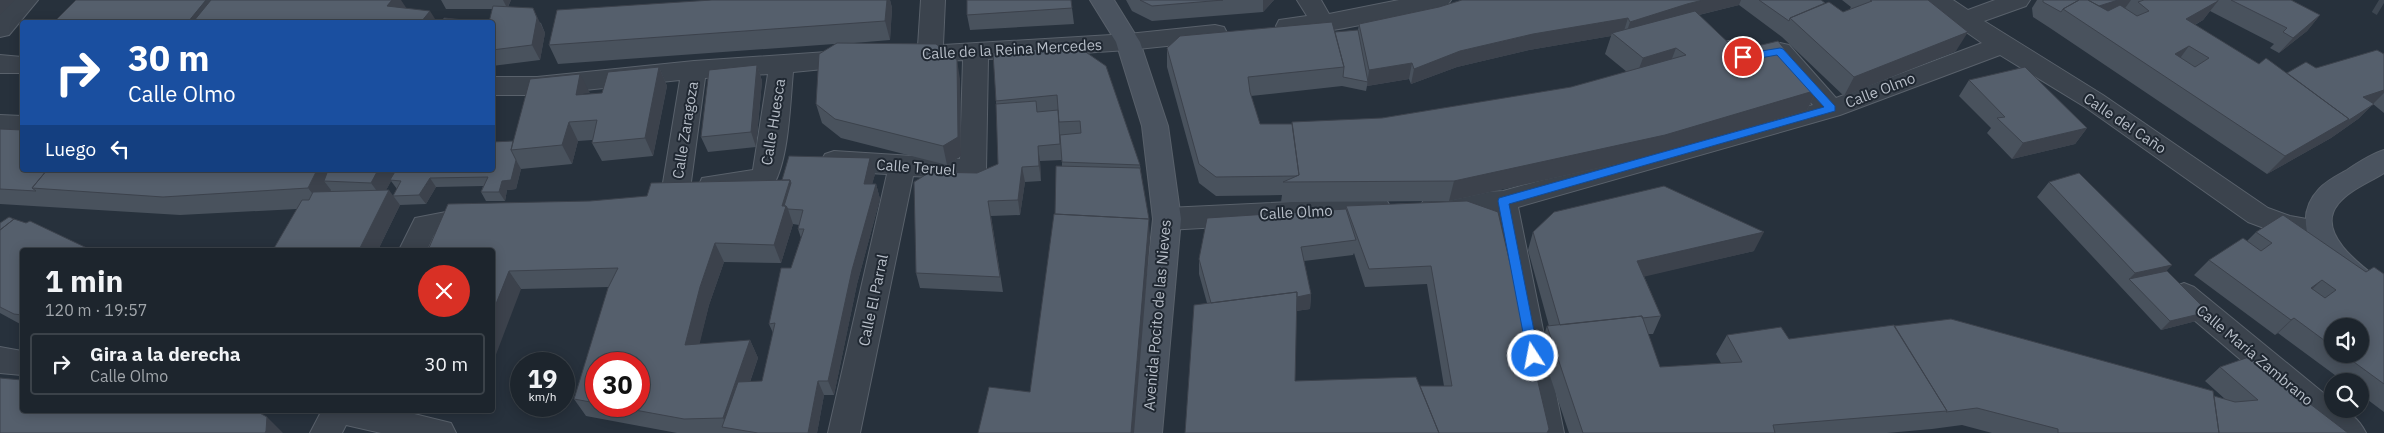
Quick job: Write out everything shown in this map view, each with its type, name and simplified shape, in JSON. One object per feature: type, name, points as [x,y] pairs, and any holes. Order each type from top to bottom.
[{"type":"street","points":[[0,29],[26,0]]},
{"type":"street","points":[[930,53],[933,0]]},
{"type":"street","name":"Avenida Pocito de las Nieves","points":[[1102,0],[1128,42],[1155,126],[1167,218],[1146,433]]},
{"type":"street","points":[[1309,0],[1323,23]]},
{"type":"street","points":[[1265,29],[1323,23],[1439,0]]},
{"type":"street","name":"Calle del Caño","points":[[1937,0],[2002,45],[2094,101],[2258,215],[2288,226],[2319,231]]},
{"type":"street","points":[[1964,20],[2018,0]]},
{"type":"street","name":"Calle de la Reina Mercedes","points":[[495,89],[694,70],[930,53],[1128,42],[1235,32]]},
{"type":"street","name":"Calle Olmo","points":[[1167,218],[1503,201],[1832,109],[2002,45]]},
{"type":"street","points":[[1733,48],[1743,57],[1780,51],[1832,109]]},
{"type":"street","name":"Calle Teruel","points":[[650,197],[803,158],[902,167],[973,170],[976,51]]},
{"type":"street","points":[[0,64],[20,65]]},
{"type":"street","name":"Calle Huesca","points":[[767,167],[782,64]]},
{"type":"street","name":"Calle Zaragoza","points":[[676,189],[694,70]]},
{"type":"street","points":[[0,124],[20,125]]},
{"type":"street","points":[[2384,160],[2328,197],[2322,207],[2319,231],[2324,245],[2336,259],[2384,299]]},
{"type":"street","name":"Calle El Parral","points":[[844,433],[902,167]]},
{"type":"street","points":[[1503,201],[1548,433]]},
{"type":"street","points":[[419,238],[462,218],[500,215]]},
{"type":"street","name":"Calle María Zambrano","points":[[2184,296],[2350,433]]},
{"type":"street","points":[[0,360],[20,363]]},
{"type":"street","points":[[326,433],[336,413]]},
{"type":"street","points":[[351,413],[440,433]]},
{"type":"building","points":[[76,0],[206,0],[190,20],[56,20]]},
{"type":"building","points":[[211,0],[392,0],[387,6],[430,11],[423,20],[195,20]]},
{"type":"building","points":[[712,0],[887,0],[885,21],[549,45],[557,10]]},
{"type":"building","points":[[967,0],[1071,0],[1072,8],[967,15]]},
{"type":"building","points":[[1140,0],[1223,0],[1152,6]]},
{"type":"building","points":[[1462,0],[1703,0],[1630,22],[1628,18],[1533,34],[1460,51],[1414,69],[1412,63],[1369,70],[1359,24],[1439,7]]},
{"type":"building","points":[[1759,0],[1821,0],[1825,3],[1790,18],[1789,21]]},
{"type":"building","points":[[1870,0],[1928,0],[1968,32],[1854,77],[1790,18],[1829,2],[1843,12],[1872,1]]},
{"type":"building","points":[[2043,0],[2079,0],[2061,12],[2043,2]]},
{"type":"building","points":[[2079,0],[2088,0],[2108,11],[2120,5],[2137,16],[2149,11],[2138,2],[2144,0],[2218,0],[2186,19],[2259,64],[2266,58],[2349,119],[2285,156],[2063,9]],"holes":[[[2189,46],[2209,58],[2195,67],[2175,54]]]},
{"type":"building","points":[[2088,0],[2118,0],[2099,6]]},
{"type":"building","points":[[2231,0],[2291,0],[2320,15],[2293,38],[2283,32],[2287,28]]},
{"type":"building","points":[[493,6],[533,8],[537,18],[532,45],[495,50],[495,20],[490,20]]},
{"type":"building","points":[[1695,11],[1737,51],[1778,41],[1817,90],[1665,135],[1454,181],[1283,182],[1299,175],[1292,122],[1382,118],[1571,87],[1686,55],[1676,48],[1643,58],[1612,33]]},
{"type":"building","points":[[444,18],[464,20],[442,20]]},
{"type":"building","points":[[1332,22],[1344,67],[1248,77],[1250,92],[1260,124],[1292,124],[1299,175],[1216,177],[1199,164],[1167,48],[1180,36]]},
{"type":"building","points":[[1358,30],[1368,82],[1343,77],[1344,67],[1335,32]]},
{"type":"building","points":[[837,43],[936,44],[957,60],[958,137],[943,146],[835,119],[816,104],[819,54]]},
{"type":"building","points":[[1077,46],[1106,66],[1140,165],[1062,162],[1060,135],[1081,133],[1080,121],[1059,122],[1057,95],[996,101],[993,53]]},
{"type":"building","points":[[2377,50],[2384,54],[2384,90],[2363,97],[2374,104],[2346,122],[2349,119],[2287,73],[2306,62],[2316,68]]},
{"type":"building","points":[[757,65],[751,132],[701,137],[709,70]]},
{"type":"building","points":[[659,67],[645,138],[592,143],[597,120],[569,122],[562,145],[511,150],[530,79],[580,74],[576,95],[602,93],[608,72]]},
{"type":"building","points":[[2025,67],[2087,128],[2023,143],[1997,118],[2005,117],[1969,80]]},
{"type":"building","points":[[1036,101],[1037,112],[1058,110],[1060,144],[1038,146],[1039,166],[1022,167],[1018,200],[988,201],[1000,277],[916,273],[914,182],[930,172],[977,173],[998,164],[996,104]]},
{"type":"building","points":[[0,129],[20,130],[20,172],[45,172],[32,188],[36,191],[0,189]]},
{"type":"building","points":[[513,141],[511,150],[516,160],[511,180],[502,181],[499,192],[481,192],[488,177],[430,178],[419,195],[393,196],[401,181],[390,180],[395,172],[495,172],[495,142]]},
{"type":"building","points":[[789,156],[870,158],[864,184],[876,184],[852,270],[828,381],[818,381],[808,433],[758,433],[722,427],[738,382],[762,381],[775,323],[769,324],[781,268],[791,268],[804,229],[798,229],[803,210],[788,209],[784,206],[791,183],[790,180],[782,180]]},
{"type":"building","points":[[1056,166],[1140,168],[1149,219],[1055,214]]},
{"type":"building","points":[[45,172],[316,172],[308,188],[163,197],[32,188]]},
{"type":"building","points":[[327,172],[377,172],[371,183],[324,181]]},
{"type":"building","points":[[2079,173],[2172,265],[2135,273],[2049,182]]},
{"type":"building","points":[[790,180],[782,206],[786,206],[774,245],[715,243],[700,287],[685,345],[750,340],[723,418],[684,419],[650,413],[650,352],[588,352],[608,288],[618,268],[509,271],[495,306],[495,248],[429,248],[448,204],[590,201],[647,196],[651,183]]},
{"type":"building","points":[[1664,186],[1764,232],[1637,261],[1661,316],[1642,318],[1642,316],[1560,325],[1533,232],[1554,212]]},
{"type":"building","points":[[389,190],[360,248],[274,248],[302,200],[309,200],[313,192]]},
{"type":"building","points":[[1467,201],[1498,212],[1549,429],[1547,433],[1439,433],[1420,386],[1452,386],[1431,266],[1369,269],[1346,206]]},
{"type":"building","points":[[1346,209],[1356,240],[1301,247],[1311,294],[1297,297],[1297,292],[1211,303],[1199,259],[1207,218]]},
{"type":"building","points":[[1054,214],[1149,219],[1131,433],[978,433],[989,387],[1030,392]]},
{"type":"building","points":[[2283,215],[2366,272],[2374,267],[2384,274],[2384,384],[2355,363],[2369,363],[2369,318],[2324,318],[2324,340],[2294,318],[2291,320],[2209,260],[2243,238],[2261,251],[2272,243],[2256,232]],"holes":[[[2322,280],[2336,290],[2325,298],[2311,288]]]},
{"type":"building","points":[[9,217],[14,219],[0,230],[0,223]]},
{"type":"building","points":[[14,219],[26,223],[30,221],[87,248],[20,248],[20,315],[14,314],[0,307],[0,230]]},
{"type":"building","points":[[2167,271],[2208,312],[2170,321],[2129,279]]},
{"type":"building","points":[[1297,292],[1295,381],[1416,377],[1439,433],[1185,433],[1194,305]]},
{"type":"building","points":[[1642,316],[1660,367],[1742,362],[1727,335],[1781,327],[1789,339],[1894,325],[1947,411],[1773,425],[1775,433],[1583,433],[1547,326]]},
{"type":"building","points":[[1951,319],[2213,391],[2219,433],[2058,433],[2058,429],[1977,408],[1946,412],[1894,326]]},
{"type":"building","points":[[2249,357],[2324,415],[2324,418],[2328,418],[2348,433],[2219,433],[2214,396],[2235,402],[2258,400],[2220,367]]},
{"type":"building","points":[[585,363],[585,401],[575,399]]},
{"type":"building","points":[[0,378],[20,380],[20,413],[260,413],[267,417],[265,433],[0,433]]},
{"type":"tunnel","points":[[2379,0],[2384,3]]},
{"type":"route","points":[[1533,356],[1503,201],[1832,109],[1780,51],[1743,57]]}]
